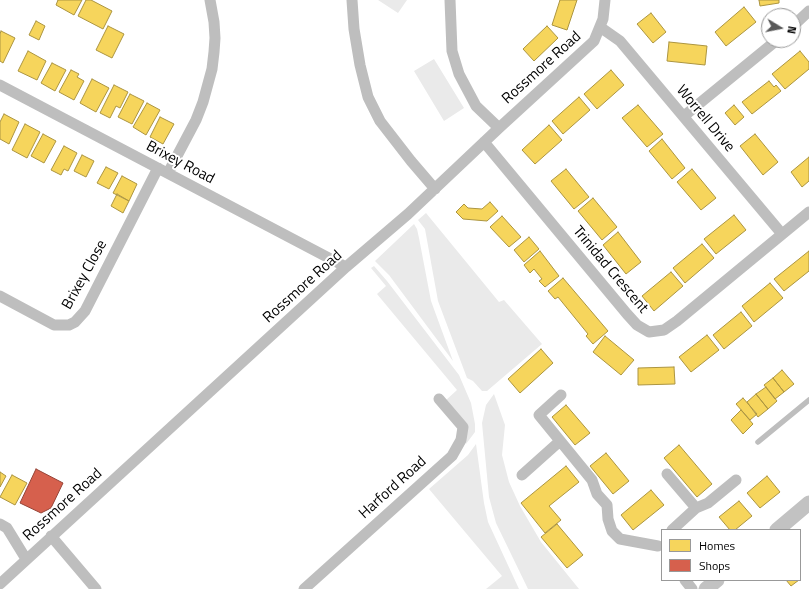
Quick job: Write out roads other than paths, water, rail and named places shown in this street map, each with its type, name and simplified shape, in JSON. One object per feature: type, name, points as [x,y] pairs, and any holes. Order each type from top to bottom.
[{"type":"street","points":[[168,173],[196,120],[203,102],[212,68],[214,52],[214,22],[210,0]]},
{"type":"street","points":[[352,0],[354,28],[360,65],[368,97],[380,121],[435,189]]},
{"type":"street","points":[[450,0],[452,51],[459,74],[476,106],[499,128]]},
{"type":"street","name":"Rossmore Road","points":[[0,584],[346,267],[408,214],[499,128],[594,42],[600,28],[606,0]]},
{"type":"street","points":[[801,18],[809,11]]},
{"type":"street","name":"Worrell Drive","points":[[600,28],[620,41],[782,234]]},
{"type":"street","points":[[684,116],[767,48]]},
{"type":"street","name":"Brixey Road","points":[[0,85],[346,267]]},
{"type":"street","name":"Trinidad Crescent","points":[[484,142],[636,325],[649,332],[664,330],[677,321],[809,212]]},
{"type":"street","name":"Brixey Close","points":[[0,296],[54,325],[69,325],[76,322],[85,311],[158,168]]},
{"type":"street","points":[[561,395],[539,414],[592,480],[597,494],[607,505],[608,519],[612,531],[620,539],[660,546]]},
{"type":"street","name":"Harford Road","points":[[304,589],[452,456],[461,440],[463,427],[439,399]]},
{"type":"street","points":[[522,475],[560,441]]},
{"type":"street","points":[[667,474],[696,508]]},
{"type":"street","points":[[673,529],[696,508],[708,503],[736,480]]},
{"type":"street","points":[[778,529],[809,503]]},
{"type":"street","points":[[0,524],[7,528],[26,559]]},
{"type":"street","points":[[51,536],[96,589]]},
{"type":"street","points":[[686,581],[692,589]]},
{"type":"street","points":[[706,589],[716,581]]},
{"type":"lane","points":[[758,442],[809,400]]}]
